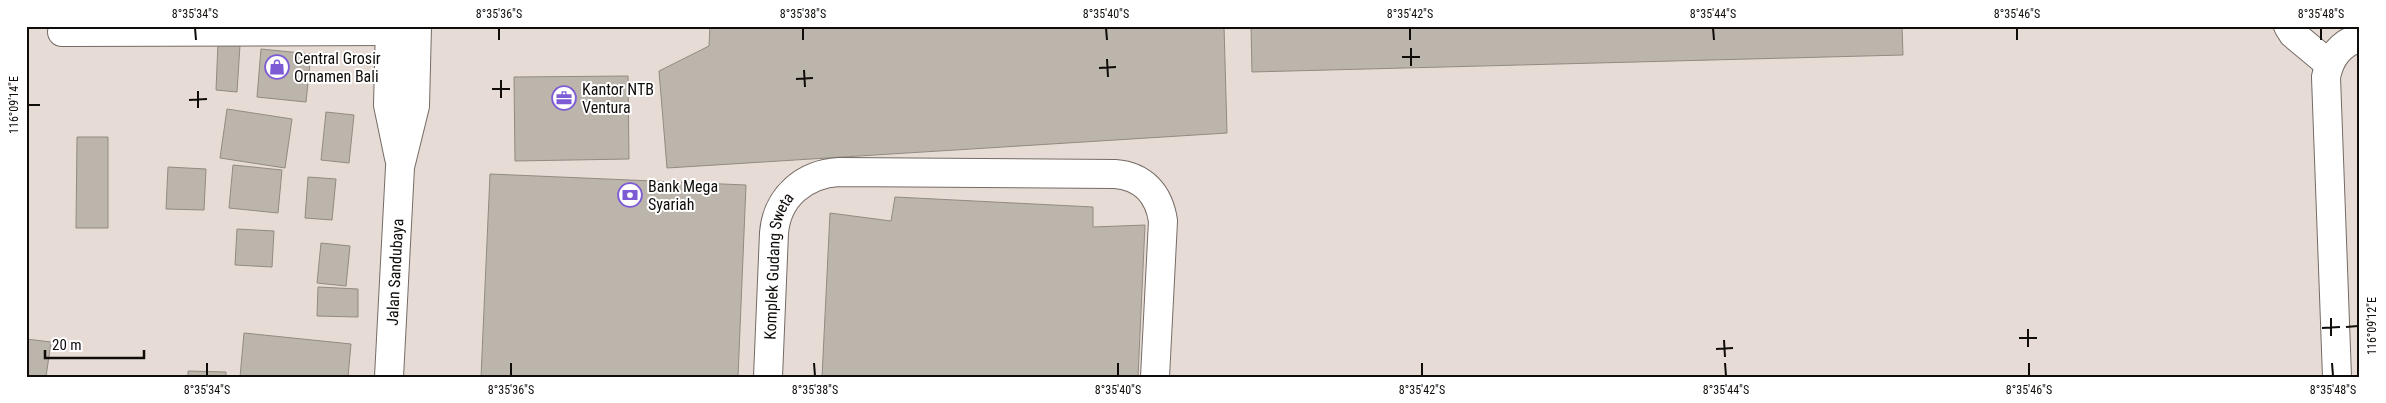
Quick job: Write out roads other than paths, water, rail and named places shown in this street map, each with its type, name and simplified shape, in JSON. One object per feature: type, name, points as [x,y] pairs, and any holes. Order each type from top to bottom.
[{"type":"main road","name":"Jalan Sandubaya","points":[[389,377],[400,167],[415,106],[417,26]]},
{"type":"main road","points":[[2288,26],[2293,34],[2329,64]]},
{"type":"main road","name":"Jalan Sandubaya","points":[[390,28],[388,105],[400,167]]},
{"type":"main road","points":[[62,32],[390,28]]},
{"type":"main road","points":[[2337,377],[2326,84],[2329,64],[2341,47],[2360,37]]},
{"type":"main road","name":"Komplek Gudang Sweta","points":[[768,377],[775,223],[783,204],[791,192],[803,182],[821,174],[839,172],[1115,174],[1139,180],[1156,197],[1163,221],[1155,377]]},
{"type":"place","name":"Central Grosir Ornamen Bali","points":[[277,67]]},
{"type":"place","name":"Kantor NTB Ventura","points":[[564,98]]},
{"type":"place","name":"Bank Mega Syariah","points":[[630,195]]}]
